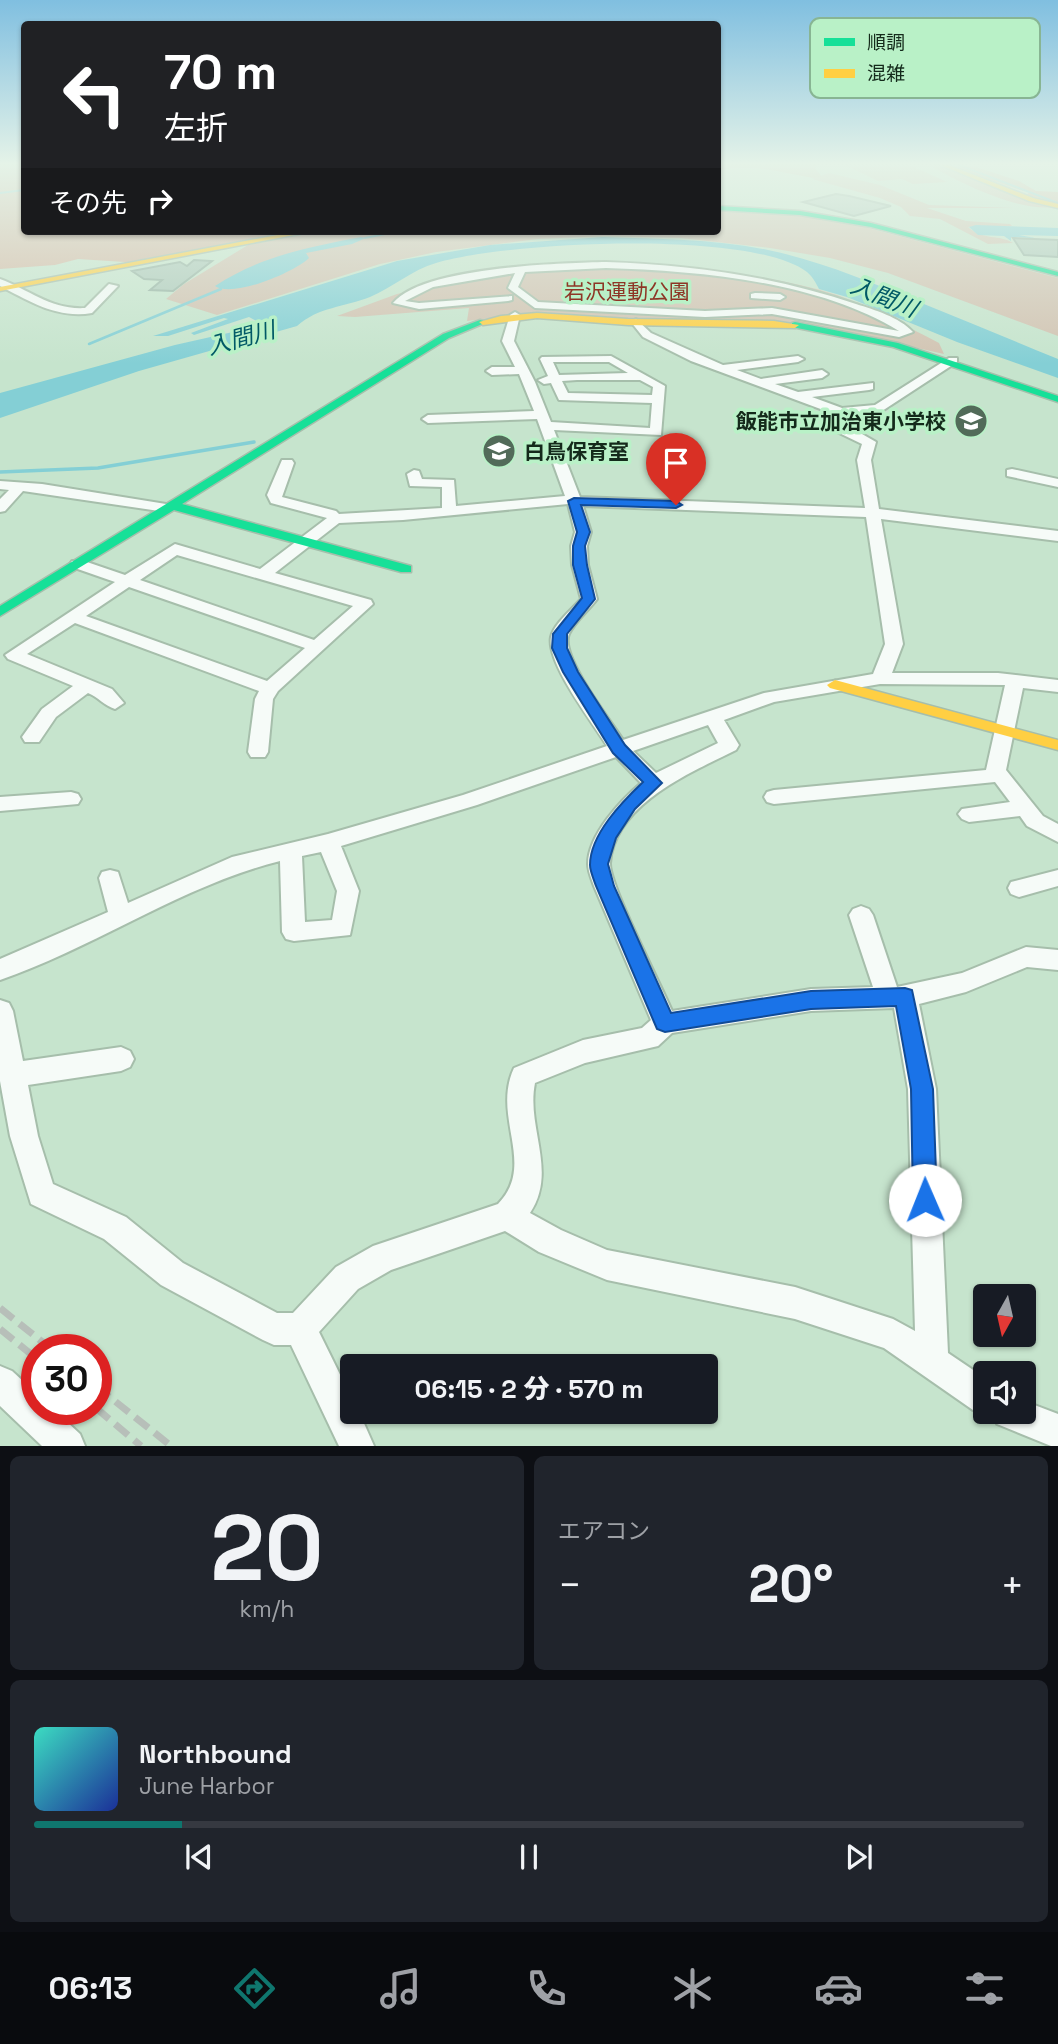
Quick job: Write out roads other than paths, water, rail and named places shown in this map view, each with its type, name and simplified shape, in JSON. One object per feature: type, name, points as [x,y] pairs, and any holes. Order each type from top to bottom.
[{"type":"street","points":[[886,229],[1058,274]]},
{"type":"street","points":[[4,286],[290,235]]},
{"type":"street","points":[[644,267],[696,271],[773,283],[851,305],[908,333],[868,332],[777,312],[705,314],[576,308],[535,305],[516,297],[419,306],[398,303],[404,294],[435,285],[521,270],[644,267]]},
{"type":"street","points":[[516,297],[513,288],[521,270]]},
{"type":"street","points":[[773,283],[777,312]]},
{"type":"street","points":[[4,286],[35,302],[67,312],[88,311],[113,286]]},
{"type":"street","points":[[755,296],[775,297]]},
{"type":"street","points":[[515,315],[508,341],[543,421],[574,500],[583,532],[579,546],[580,565],[589,599],[560,634],[559,648],[570,672],[619,749],[654,783]]},
{"type":"street","points":[[0,612],[446,336],[474,324],[515,315],[560,315],[636,322],[736,321],[794,326],[893,343],[953,360],[1058,399]]},
{"type":"street","points":[[636,322],[647,335],[695,359],[841,412],[878,408],[953,360]]},
{"type":"street","points":[[428,419],[543,421],[656,432],[659,399],[659,386],[611,359],[546,359],[563,397],[659,399]]},
{"type":"street","points":[[722,369],[798,359]]},
{"type":"street","points":[[492,371],[555,379],[577,376],[644,377]]},
{"type":"street","points":[[760,382],[822,374]]},
{"type":"street","points":[[797,396],[869,386]]},
{"type":"street","points":[[841,412],[835,422],[838,427],[869,442],[864,460],[894,644],[880,678]]},
{"type":"street","points":[[287,463],[274,495],[276,500],[331,514],[335,519]]},
{"type":"street","points":[[1012,473],[1058,482]]},
{"type":"street","points":[[414,474],[415,483],[449,483],[449,511]]},
{"type":"street","points":[[0,485],[169,506],[406,569]]},
{"type":"street","points":[[0,508],[20,486]]},
{"type":"street","points":[[263,574],[335,519],[574,500],[872,513],[1058,536]]},
{"type":"street","points":[[7,660],[175,549],[365,604],[270,688],[264,699],[258,752]]},
{"type":"street","points":[[78,564],[316,646]]},
{"type":"street","points":[[73,617],[270,688]]},
{"type":"street","points":[[7,660],[86,685],[105,693],[115,703]]},
{"type":"street","points":[[0,970],[59,946],[200,879],[292,849],[328,842],[470,800],[771,698],[880,678],[1015,681],[1058,686]]},
{"type":"street","points":[[995,773],[1015,681]]},
{"type":"street","points":[[32,737],[49,713],[86,685]]},
{"type":"street","points":[[835,685],[1058,746]]},
{"type":"street","points":[[665,1023],[605,886],[599,864],[607,836],[629,805],[654,783],[729,745],[713,719]]},
{"type":"street","points":[[774,797],[989,776],[995,773]]},
{"type":"street","points":[[995,773],[1003,778],[1035,821],[1058,834]]},
{"type":"street","points":[[0,804],[71,799]]},
{"type":"street","points":[[969,814],[1025,808]]},
{"type":"street","points":[[292,849],[294,932],[342,929],[348,891],[328,842]]},
{"type":"street","points":[[110,878],[120,915]]},
{"type":"street","points":[[1019,888],[1058,878]]},
{"type":"street","points":[[861,915],[897,996],[922,1089],[932,1362]]},
{"type":"street","points":[[0,1012],[24,1136],[41,1194],[115,1228],[172,1274],[274,1329],[300,1329],[347,1278],[384,1257],[506,1216],[523,1197],[530,1170],[518,1090],[523,1076],[583,1052],[649,1038],[665,1023],[811,1000],[897,996],[966,982],[1026,957],[1058,960]]},
{"type":"street","points":[[11,1075],[121,1059]]},
{"type":"street","points":[[506,1216],[550,1241],[607,1265],[795,1303],[893,1335],[973,1390]]},
{"type":"street","points":[[300,1329],[358,1446]]},
{"type":"street","points":[[0,1383],[68,1446]]},
{"type":"street","points":[[1036,1422],[1058,1431]]},
{"type":"water","points":[[972,229],[1058,229],[1058,236],[1019,235],[1035,238],[1011,237],[1011,241],[1004,236],[978,235]]},
{"type":"water","name":"入間川","points":[[603,237],[727,244],[768,250],[807,260],[864,280],[1058,359],[1058,378],[957,342],[847,297],[819,289],[807,272],[778,258],[735,249],[683,245],[569,245],[515,249],[436,263],[370,297],[323,311],[297,326],[139,371],[0,418],[0,393],[175,345],[264,325],[249,317],[194,335],[191,333],[228,319],[224,318],[168,336],[153,336],[397,261],[490,245]]},
{"type":"water","points":[[366,238],[352,244],[306,253],[309,258],[301,264],[263,282],[235,289],[215,286],[268,260]]},
{"type":"waterway","points":[[365,238],[380,235]]},
{"type":"waterway","points":[[89,344],[221,289]]},
{"type":"waterway","points":[[0,472],[98,468],[254,442]]},
{"type":"railway","points":[[0,1308],[32,1334]]},
{"type":"railway","points":[[0,1329],[21,1346]]},
{"type":"railway","points":[[112,1399],[171,1446]]},
{"type":"railway","points":[[112,1422],[141,1446]]},
{"type":"place","name":"飯能市立加治東小学校","points":[[971,421]]},
{"type":"place","name":"白鳥保育室","points":[[499,451]]},
{"type":"park label","name":"岩沢運動公園","points":[[627,291]]}]
